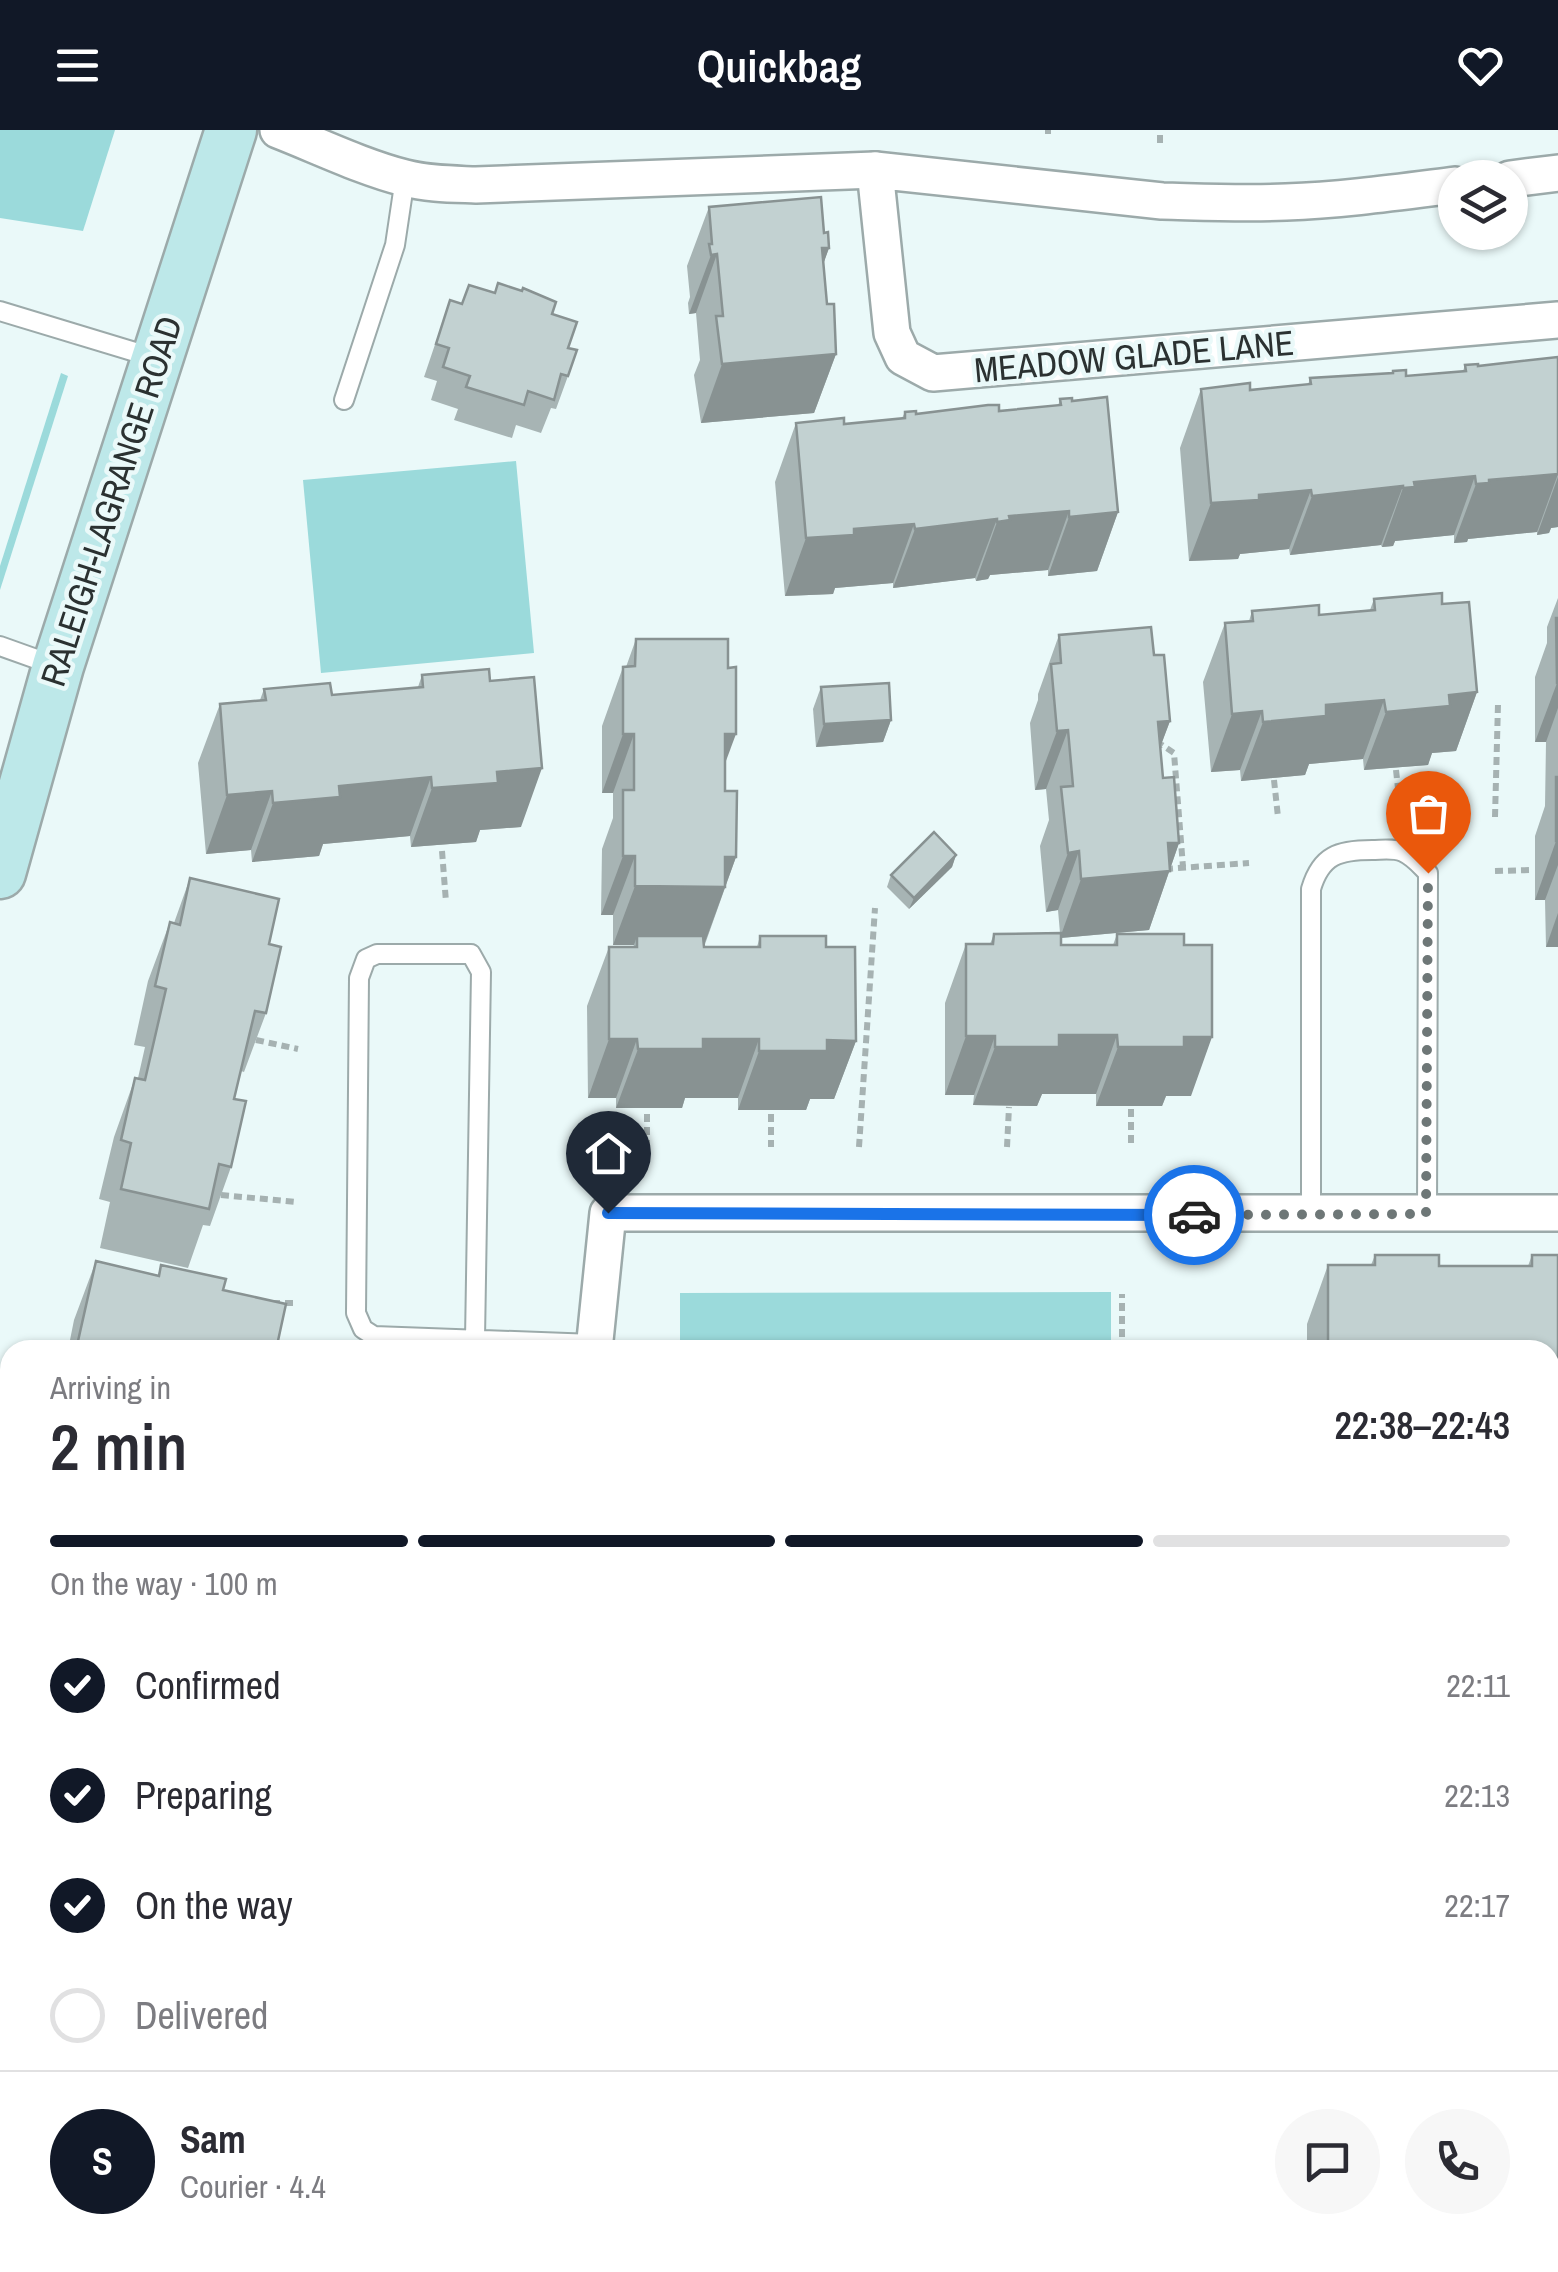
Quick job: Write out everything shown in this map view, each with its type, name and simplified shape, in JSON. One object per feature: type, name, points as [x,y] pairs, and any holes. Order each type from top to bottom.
[{"type":"main road","name":"RALEIGH-LAGRANGE ROAD","points":[[0,874],[58,666],[231,130]]},
{"type":"street","points":[[278,130],[405,178],[434,183],[476,185],[875,170],[1162,201],[1209,202],[1349,198],[1438,187]]},
{"type":"street","name":"MEADOW GLADE LANE","points":[[875,170],[892,333],[903,356],[934,374],[1558,320]]},
{"type":"street","points":[[1528,176],[1558,173]]},
{"type":"street","points":[[595,1340],[608,1213],[1558,1214]]},
{"type":"lane","points":[[344,400],[394,245],[405,178]]},
{"type":"lane","points":[[0,311],[156,358]]},
{"type":"lane","points":[[0,646],[58,666]]},
{"type":"lane","points":[[1311,1215],[1311,889],[1317,870],[1330,857],[1350,850],[1400,850],[1428,873],[1426,1214]]},
{"type":"lane","points":[[475,1339],[481,972],[471,954],[377,954],[366,959],[359,978],[356,1313],[363,1329],[374,1336],[490,1340]]},
{"type":"path","points":[[1160,130],[1160,143]]},
{"type":"path","points":[[1495,817],[1498,704]]},
{"type":"path","points":[[1149,746],[1162,745],[1174,752],[1183,868]]},
{"type":"path","points":[[1396,770],[1401,816]]},
{"type":"path","points":[[1274,780],[1278,817]]},
{"type":"path","points":[[442,851],[446,902]]},
{"type":"path","points":[[1159,870],[1249,863]]},
{"type":"path","points":[[1495,871],[1532,870]]},
{"type":"path","points":[[859,1147],[875,908]]},
{"type":"path","points":[[256,1040],[298,1049]]},
{"type":"path","points":[[1007,1147],[1008,1107]]},
{"type":"path","points":[[1131,1109],[1131,1148]]},
{"type":"path","points":[[647,1114],[648,1146]]},
{"type":"path","points":[[771,1114],[771,1147]]},
{"type":"path","points":[[221,1195],[297,1202]]},
{"type":"path","points":[[1122,1294],[1122,1340]]},
{"type":"path","points":[[257,1302],[296,1303]]},
{"type":"shaded area","points":[[0,130],[115,130],[83,231],[0,218]]},
{"type":"shaded area","points":[[61,373],[68,376],[0,590],[0,566]]},
{"type":"shaded area","points":[[516,461],[534,653],[321,673],[303,480]]},
{"type":"shaded area","points":[[1111,1292],[1111,1340],[680,1340],[680,1293]]},
{"type":"building","points":[[821,197],[829,248],[822,248],[827,304],[834,304],[836,354],[722,364],[716,316],[723,316],[717,254],[711,255],[709,244],[709,207]]},
{"type":"building","points":[[498,283],[522,291],[523,288],[556,302],[552,314],[577,322],[568,348],[577,350],[568,376],[561,374],[554,400],[528,391],[524,405],[466,387],[470,376],[443,367],[449,348],[436,344],[450,300],[462,304],[469,285],[495,293]]},
{"type":"building","points":[[1558,357],[1558,474],[1476,484],[1475,476],[1414,482],[1415,487],[1312,496],[1311,490],[1259,495],[1259,500],[1211,503],[1201,389],[1250,383],[1250,390],[1311,384],[1310,378],[1406,370],[1406,376],[1466,371],[1465,365]]},
{"type":"building","points":[[1107,397],[1118,512],[1069,517],[1069,511],[1009,516],[1010,520],[997,522],[854,529],[854,535],[806,538],[796,423],[844,418],[844,424],[905,418],[905,412],[988,405],[999,405],[999,411],[1061,405],[1060,399]]},
{"type":"building","points":[[1442,593],[1442,604],[1469,602],[1477,692],[1449,695],[1450,706],[1386,712],[1384,700],[1326,705],[1326,716],[1263,722],[1262,711],[1232,714],[1225,623],[1253,621],[1252,611],[1319,605],[1319,615],[1375,610],[1374,599]]},
{"type":"building","points":[[1558,618],[1558,683],[1557,683]]},
{"type":"building","points":[[1151,627],[1154,655],[1164,655],[1170,721],[1158,722],[1163,778],[1174,777],[1179,843],[1168,843],[1170,871],[1081,879],[1079,851],[1068,853],[1061,787],[1073,786],[1068,730],[1057,731],[1051,664],[1061,663],[1059,635]]},
{"type":"building","points":[[636,639],[728,639],[728,668],[736,667],[736,734],[725,734],[725,791],[737,791],[736,857],[725,857],[725,887],[635,886],[635,856],[623,856],[623,790],[634,790],[634,734],[623,734],[623,667],[635,666]]},
{"type":"building","points":[[489,669],[490,681],[534,677],[542,768],[497,772],[498,783],[432,788],[431,777],[339,786],[340,797],[273,803],[272,791],[227,795],[220,704],[266,700],[264,689],[330,683],[332,695],[423,687],[422,675]]},
{"type":"building","points":[[889,683],[891,720],[824,724],[821,687]]},
{"type":"building","points":[[1558,777],[1558,841],[1556,841]]},
{"type":"building","points":[[934,832],[956,855],[914,898],[891,875]]},
{"type":"building","points":[[190,878],[279,899],[269,944],[281,947],[266,1013],[255,1011],[234,1099],[246,1101],[231,1167],[219,1164],[209,1209],[121,1189],[131,1143],[121,1140],[135,1078],[145,1080],[166,989],[155,986],[170,922],[180,925]]},
{"type":"building","points":[[1061,933],[1061,945],[1117,945],[1117,934],[1184,934],[1184,945],[1212,945],[1212,1037],[1184,1037],[1184,1047],[1118,1047],[1117,1035],[1059,1035],[1059,1047],[995,1047],[995,1036],[966,1036],[966,944],[993,944],[994,934]]},
{"type":"building","points":[[637,936],[703,936],[704,947],[760,947],[760,936],[826,936],[826,947],[855,947],[856,1041],[827,1040],[827,1051],[759,1051],[759,1039],[703,1039],[703,1049],[638,1049],[637,1039],[609,1039],[609,947],[637,947]]},
{"type":"building","points":[[1375,1255],[1439,1255],[1439,1266],[1532,1266],[1532,1255],[1558,1255],[1558,1340],[1328,1340],[1328,1265],[1375,1265]]},
{"type":"building","points":[[96,1261],[159,1276],[161,1265],[226,1279],[223,1290],[286,1304],[278,1340],[78,1340]]},
{"type":"way so far","points":[[1194,1215],[1426,1214],[1428,873]]},
{"type":"route","points":[[608,1213],[1194,1215]]}]
